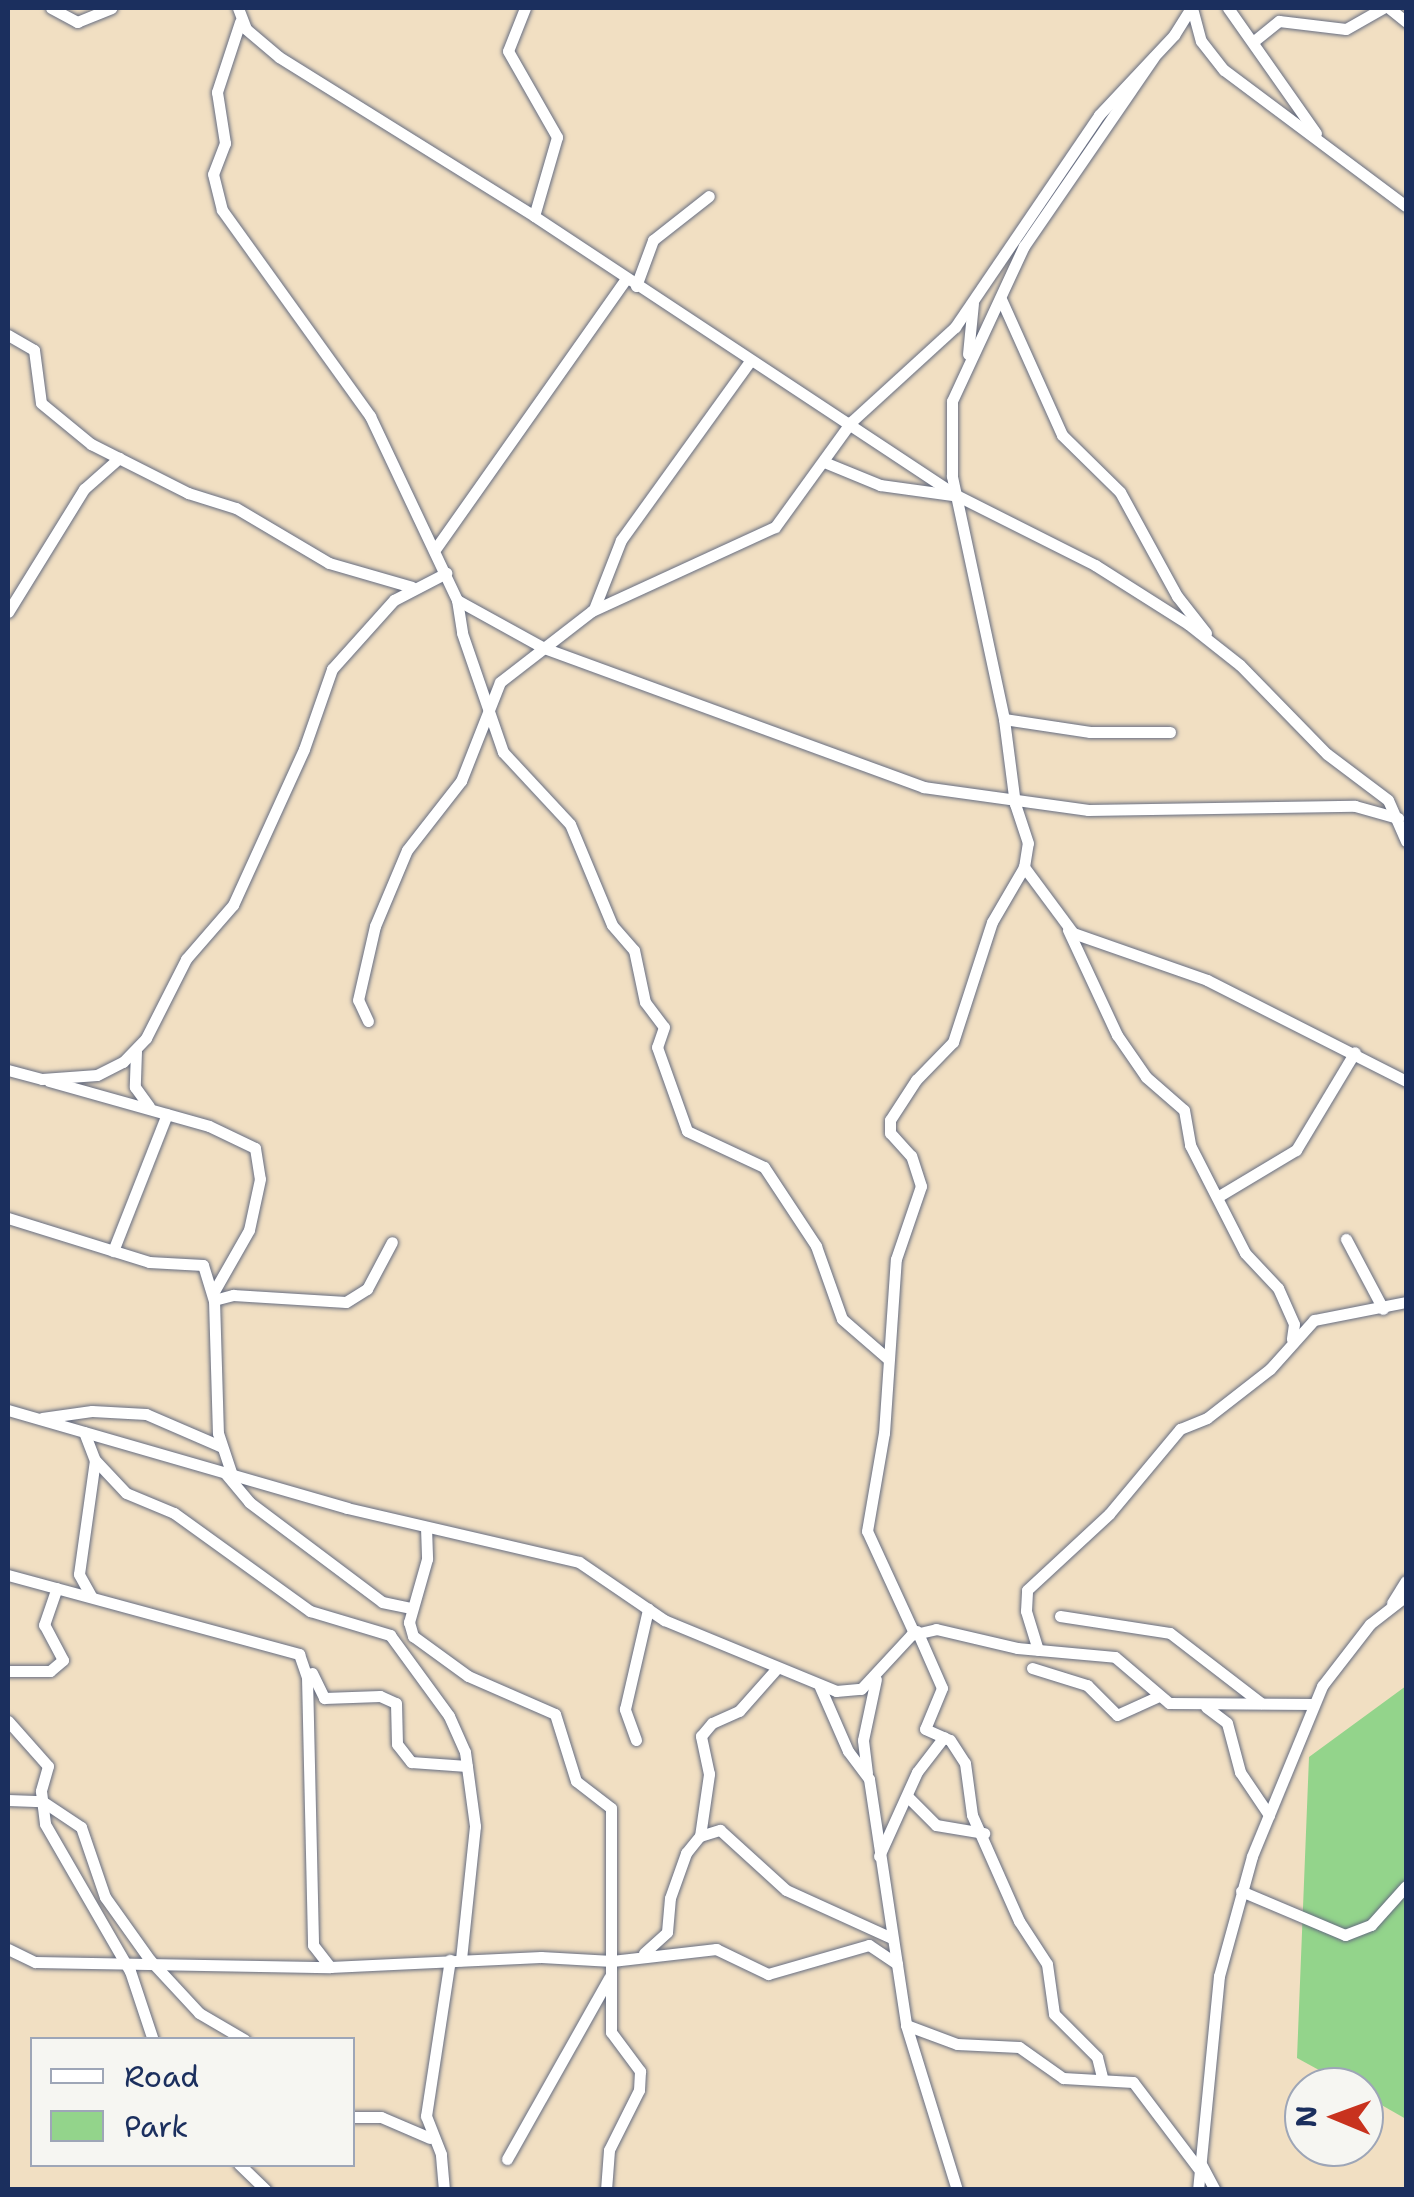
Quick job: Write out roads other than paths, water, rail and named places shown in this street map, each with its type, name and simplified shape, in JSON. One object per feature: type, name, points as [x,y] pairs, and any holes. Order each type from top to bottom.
[{"type":"street","points":[[52,8],[77,22],[111,8]]},
{"type":"street","points":[[238,8],[240,22],[216,98],[225,143],[212,174],[222,210],[370,416],[436,548],[457,600],[486,704],[508,760],[570,824],[612,925],[635,952],[646,1004],[664,1027],[656,1048],[687,1131],[764,1167],[816,1246],[842,1319],[887,1358]]},
{"type":"street","points":[[525,8],[508,51],[557,138],[534,216]]},
{"type":"street","points":[[1102,2077],[1097,2057],[1055,2016],[1047,1964],[1019,1921],[984,1833],[972,1815],[965,1764],[944,1737],[924,1727],[942,1688],[867,1531],[884,1433],[896,1259],[921,1186],[911,1156],[890,1132],[890,1120],[916,1080],[953,1042],[992,922],[1024,867],[1028,840],[1015,804],[1004,719],[956,496],[948,436],[956,384],[1002,299],[1028,239],[1192,8]]},
{"type":"street","points":[[1192,8],[1201,42],[1224,70],[1280,117],[1318,136],[1406,206]]},
{"type":"street","points":[[1228,8],[1318,136]]},
{"type":"street","points":[[1254,41],[1279,21],[1346,29],[1386,8],[1406,22]]},
{"type":"street","points":[[240,22],[279,57],[534,216],[750,361],[851,422],[956,496],[1095,565],[1216,646]]},
{"type":"street","points":[[368,1022],[358,1000],[375,926],[406,850],[461,781],[486,704],[501,680],[592,612],[775,528],[851,422],[898,385],[973,304],[1099,116],[1153,58]]},
{"type":"street","points":[[436,548],[631,283],[653,240],[709,196]]},
{"type":"street","points":[[1002,299],[1062,435],[1120,492],[1177,596],[1216,646],[1328,754],[1388,800],[1406,841]]},
{"type":"street","points":[[968,358],[973,304]]},
{"type":"street","points":[[8,334],[34,350],[42,403],[83,439],[188,493],[236,508],[330,563],[412,587]]},
{"type":"street","points":[[592,612],[621,540],[750,361]]},
{"type":"street","points":[[8,612],[84,489],[120,458]]},
{"type":"street","points":[[824,462],[880,485],[956,496]]},
{"type":"street","points":[[152,1110],[135,1087],[137,1047],[186,960],[235,900],[304,749],[332,669],[364,628],[412,587],[446,573]]},
{"type":"street","points":[[457,600],[544,648],[870,770],[1015,804],[1088,810],[1355,806],[1398,818]]},
{"type":"street","points":[[1004,719],[1090,732],[1170,732]]},
{"type":"street","points":[[1024,867],[1041,898],[1068,930],[1117,1035],[1146,1076],[1184,1110],[1190,1145],[1220,1196],[1253,1266],[1278,1288],[1294,1324],[1292,1340]]},
{"type":"street","points":[[1015,883],[1041,898]]},
{"type":"street","points":[[1068,930],[1154,967],[1207,980],[1275,1019],[1355,1052],[1406,1081]]},
{"type":"street","points":[[42,1078],[96,1074],[137,1047]]},
{"type":"street","points":[[1220,1196],[1296,1150],[1355,1052]]},
{"type":"street","points":[[8,1070],[247,1140],[260,1160],[248,1230],[213,1296]]},
{"type":"street","points":[[113,1251],[167,1114]]},
{"type":"street","points":[[8,1218],[156,1264],[202,1264],[213,1296],[220,1446],[229,1474],[249,1502],[382,1602],[411,1608]]},
{"type":"street","points":[[1346,1240],[1383,1309]]},
{"type":"street","points":[[213,1296],[346,1302],[367,1289],[392,1242]]},
{"type":"street","points":[[1038,1650],[1024,1604],[1033,1582],[1109,1514],[1180,1429],[1206,1418],[1270,1369],[1292,1340],[1314,1320],[1406,1302]]},
{"type":"street","points":[[8,1410],[426,1527],[579,1562],[648,1609],[820,1687],[849,1692],[870,1684],[916,1632]]},
{"type":"street","points":[[37,1419],[92,1411],[146,1414],[220,1446]]},
{"type":"street","points":[[84,1432],[96,1460],[126,1492],[197,1528],[294,1601],[326,1619],[390,1636],[460,1735],[475,1826],[456,1960],[428,2071],[430,2138]]},
{"type":"street","points":[[91,1596],[79,1574],[96,1460]]},
{"type":"street","points":[[426,1527],[427,1559],[411,1608],[411,1632],[468,1676],[556,1714],[576,1781],[608,1801],[612,2036],[639,2065],[640,2084],[608,2150],[606,2190]]},
{"type":"street","points":[[8,1575],[306,1653],[315,1690],[324,1698],[380,1696],[396,1702],[397,1744],[412,1762],[467,1766]]},
{"type":"street","points":[[1387,1610],[1406,1581]]},
{"type":"street","points":[[8,1671],[50,1671],[62,1662],[63,1650],[44,1625],[57,1588]]},
{"type":"street","points":[[1187,2190],[1198,2174],[1219,1976],[1241,1890],[1314,1704],[1337,1662],[1387,1610],[1406,1596]]},
{"type":"street","points":[[636,1740],[625,1709],[648,1609]]},
{"type":"street","points":[[1060,1616],[1170,1633],[1260,1703]]},
{"type":"street","points":[[916,1632],[1120,1658],[1159,1696],[1200,1704],[1314,1704]]},
{"type":"street","points":[[285,1646],[299,1654],[306,1677],[313,1944],[330,1967]]},
{"type":"street","points":[[641,1956],[666,1935],[670,1898],[700,1836],[709,1774],[701,1736],[712,1723],[739,1711],[777,1668]]},
{"type":"street","points":[[1032,1668],[1087,1685],[1118,1715],[1159,1696]]},
{"type":"street","points":[[877,1673],[863,1740],[879,1856],[906,2025],[958,2190]]},
{"type":"street","points":[[820,1687],[848,1752],[867,1774]]},
{"type":"street","points":[[1200,1704],[1227,1722],[1240,1772],[1269,1816]]},
{"type":"street","points":[[8,1720],[48,1766],[42,1801],[49,1833],[123,1959],[153,2037]]},
{"type":"street","points":[[879,1856],[907,1796],[944,1737]]},
{"type":"street","points":[[907,1796],[936,1826],[984,1833]]},
{"type":"street","points":[[8,1800],[42,1801],[84,1830],[105,1897],[150,1960],[199,2013],[240,2037]]},
{"type":"street","points":[[700,1836],[728,1832],[763,1875],[786,1890],[892,1938]]},
{"type":"street","points":[[1241,1890],[1345,1935],[1371,1925],[1406,1886]]},
{"type":"street","points":[[8,1949],[35,1962],[123,1959],[330,1967],[456,1960],[612,1960],[725,1950],[758,1972],[774,1974],[870,1945],[898,1964]]},
{"type":"street","points":[[507,2159],[612,1975]]},
{"type":"street","points":[[906,2025],[958,2044],[1019,2047],[1062,2078],[1102,2077],[1142,2088],[1198,2174],[1215,2190]]},
{"type":"street","points":[[355,2116],[380,2117],[430,2138],[441,2154],[444,2190]]},
{"type":"street","points":[[243,2167],[266,2190]]}]
